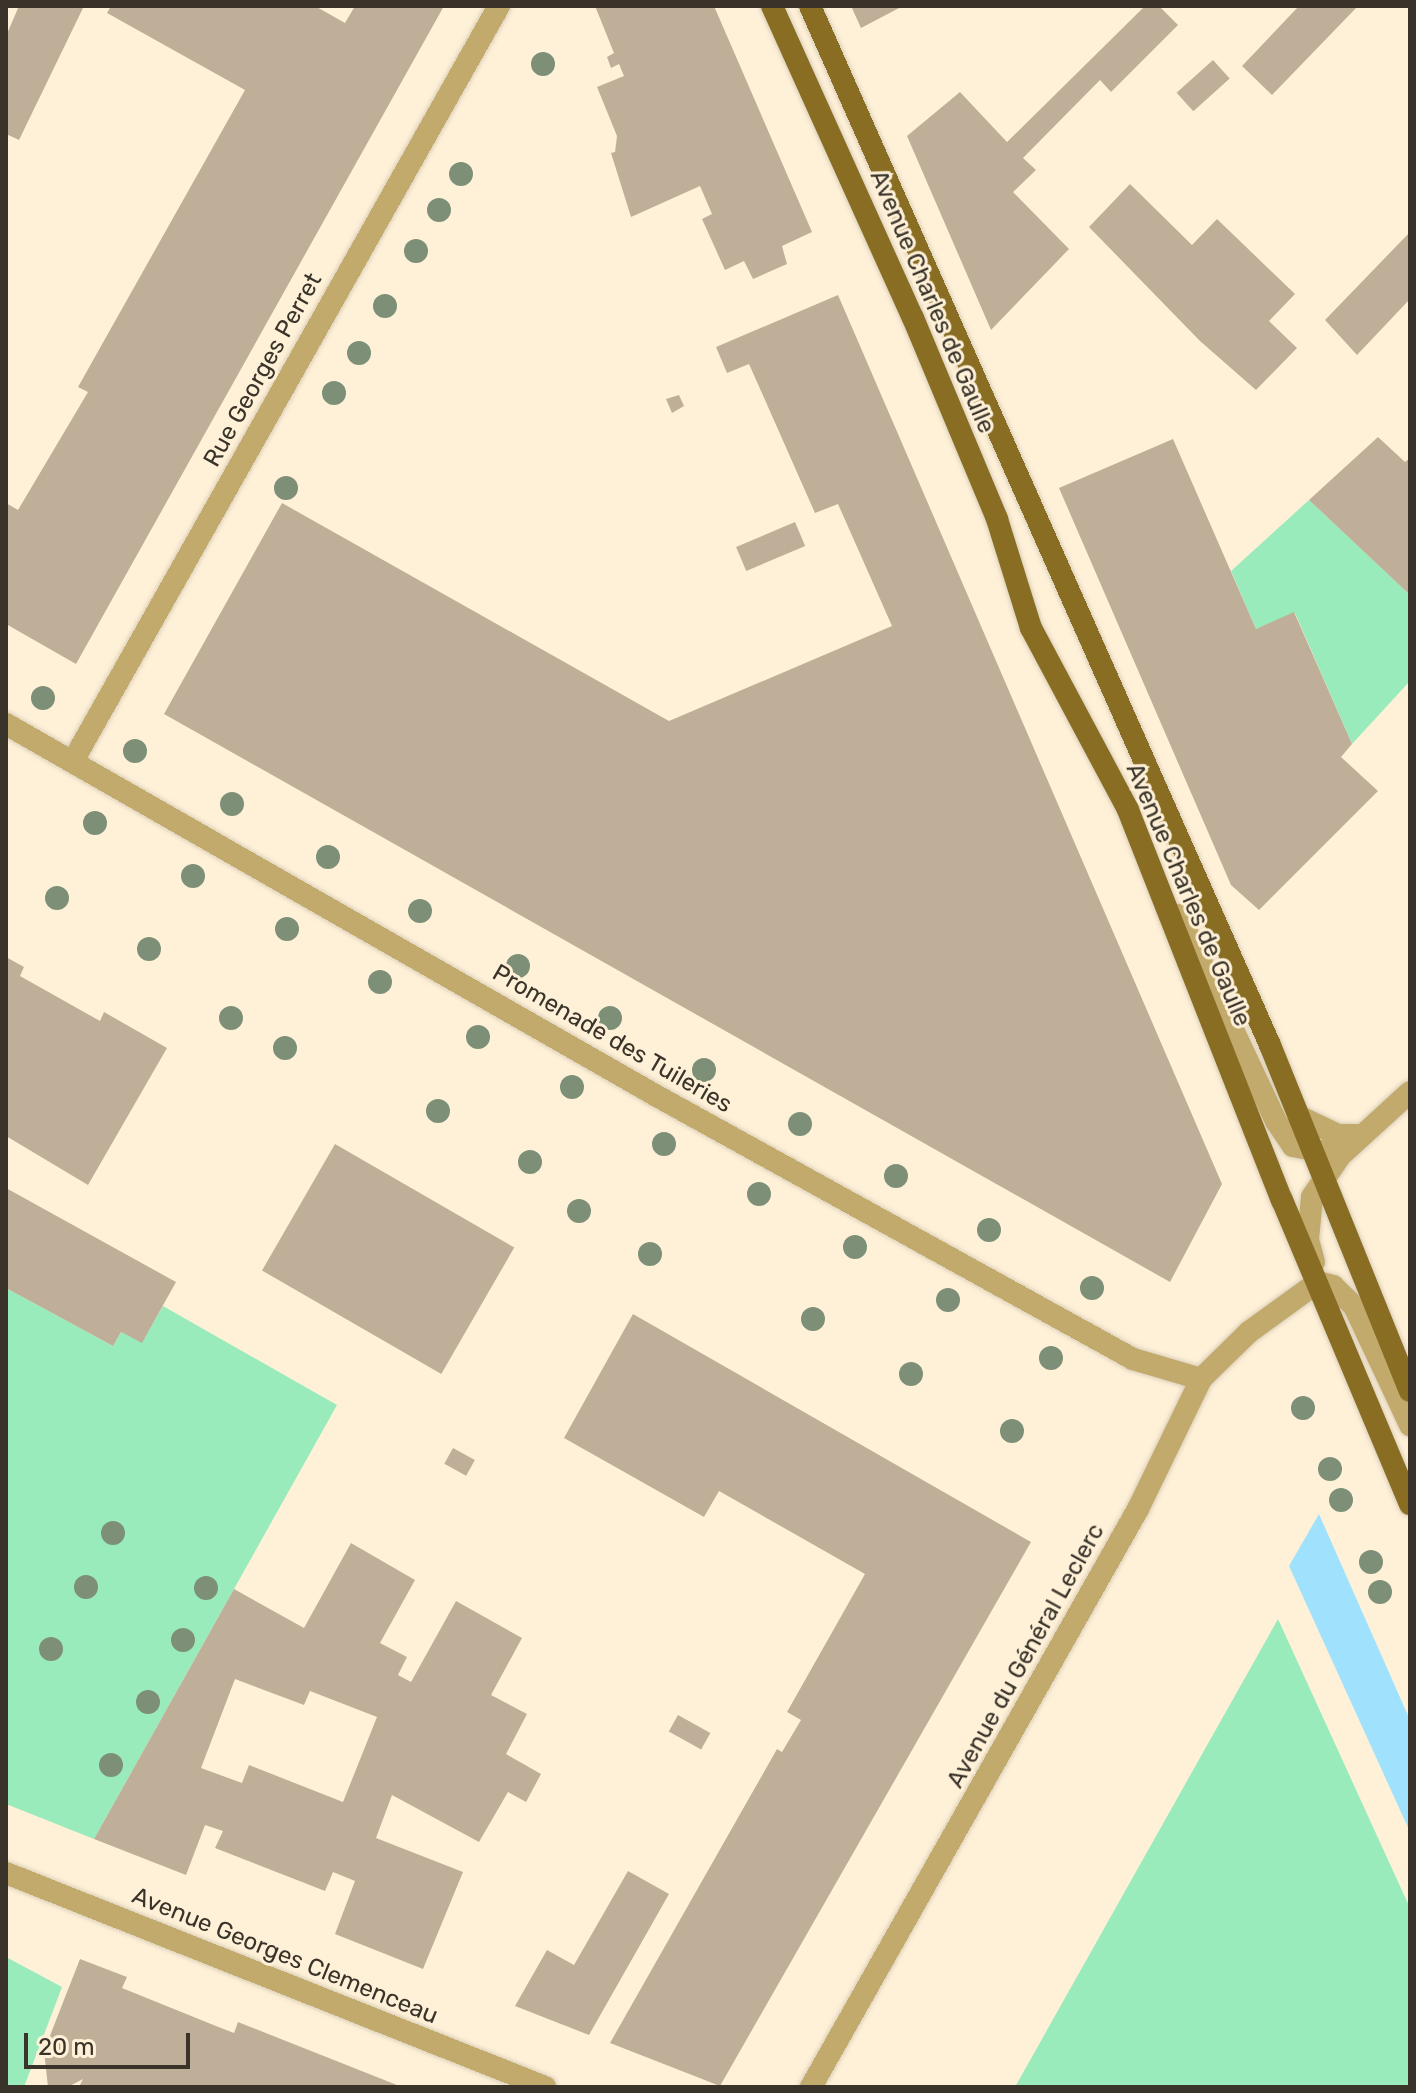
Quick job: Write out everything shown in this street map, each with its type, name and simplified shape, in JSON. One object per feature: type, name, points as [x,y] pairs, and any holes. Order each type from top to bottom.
[{"type":"main road","name":"Avenue Charles de Gaulle","points":[[772,6],[913,318],[997,519],[1031,628],[1065,700],[1128,810],[1410,1504]]},
{"type":"main road","name":"Avenue Charles de Gaulle","points":[[810,6],[1300,1117],[1410,1391]]},
{"type":"street","name":"Rue Georges Perret","points":[[73,761],[499,6]]},
{"type":"street","name":"Promenade des Tuileries","points":[[6,724],[655,1095],[1119,1351],[1147,1366],[1201,1379]]},
{"type":"street","points":[[1128,810],[1276,1121],[1293,1146],[1323,1152],[1361,1135],[1389,1114],[1410,1092]]},
{"type":"street","points":[[1300,1117],[1338,1135],[1361,1135]]},
{"type":"street","points":[[1361,1135],[1312,1197],[1308,1239],[1318,1282],[1333,1286],[1354,1306],[1410,1425]]},
{"type":"street","name":"Avenue du Général Leclerc","points":[[811,2087],[1138,1509],[1201,1379],[1249,1332],[1318,1282]]},
{"type":"street","name":"Avenue Georges Clemenceau","points":[[6,1873],[545,2087]]},
{"type":"green space","points":[[1309,500],[1410,595],[1410,681],[1352,744],[1295,613],[1256,629],[1231,571]]},
{"type":"green space","points":[[6,1288],[113,1346],[121,1332],[142,1342],[163,1306],[337,1405],[94,1839],[6,1804]]},
{"type":"green space","points":[[1278,1619],[1410,1908],[1410,2087],[1015,2087]]},
{"type":"green space","points":[[6,1957],[62,1987],[24,2087],[6,2087]]},
{"type":"water","points":[[1319,1514],[1410,1720],[1410,1832],[1289,1566]]},
{"type":"building","points":[[19,6],[84,6],[19,140],[6,134],[6,36]]},
{"type":"building","points":[[111,6],[315,6],[345,23],[355,6],[444,6],[76,664],[6,624],[6,503],[18,510],[88,392],[78,387],[245,90],[107,13]]},
{"type":"building","points":[[595,6],[714,6],[812,232],[782,246],[787,264],[753,279],[744,261],[725,270],[702,219],[712,214],[700,186],[631,217],[611,153],[615,152],[617,136],[597,87],[624,76],[619,64],[611,68],[607,57],[614,53]]},
{"type":"building","points":[[851,6],[903,6],[861,28]]},
{"type":"building","points":[[1145,6],[1159,6],[1178,25],[1111,92],[1100,80],[1023,158],[1036,170],[1013,192],[1069,249],[991,330],[907,136],[960,92],[1007,142]]},
{"type":"building","points":[[1299,6],[1358,6],[1272,95],[1242,66]]},
{"type":"building","points":[[1213,60],[1230,79],[1193,111],[1177,93]]},
{"type":"building","points":[[1130,184],[1192,245],[1217,219],[1295,294],[1269,321],[1297,348],[1256,390],[1200,341],[1089,227]]},
{"type":"building","points":[[1410,232],[1410,299],[1357,355],[1325,320]]},
{"type":"building","points":[[838,295],[1222,1184],[1170,1282],[164,714],[282,503],[669,721],[892,626],[838,504],[815,513],[749,364],[727,373],[716,347]]},
{"type":"building","points":[[679,395],[684,406],[672,413],[666,399]]},
{"type":"building","points":[[1378,437],[1405,462],[1410,458],[1410,595],[1309,500]]},
{"type":"building","points":[[1173,439],[1256,629],[1294,612],[1352,744],[1341,757],[1378,791],[1259,910],[1231,885],[1059,488]]},
{"type":"building","points":[[795,522],[805,546],[746,571],[736,547]]},
{"type":"building","points":[[6,957],[24,967],[20,976],[100,1021],[104,1012],[167,1048],[88,1185],[6,1136]]},
{"type":"building","points":[[335,1144],[514,1248],[441,1374],[262,1270]]},
{"type":"building","points":[[6,1188],[176,1282],[142,1343],[121,1332],[113,1346],[6,1288]]},
{"type":"building","points":[[633,1314],[1031,1542],[720,2086],[610,2043],[777,1749],[782,1752],[801,1720],[787,1712],[865,1574],[719,1491],[704,1517],[564,1438]]},
{"type":"building","points":[[453,1448],[475,1460],[466,1476],[444,1464]]},
{"type":"building","points":[[351,1543],[415,1580],[380,1643],[407,1657],[398,1675],[411,1682],[456,1601],[522,1638],[491,1695],[527,1714],[506,1754],[541,1774],[526,1802],[508,1792],[479,1842],[392,1795],[376,1838],[463,1872],[423,1969],[335,1934],[355,1881],[333,1872],[325,1891],[215,1848],[223,1831],[205,1825],[186,1875],[94,1839],[234,1589],[304,1628]],"holes":[[[235,1679],[304,1705],[310,1691],[377,1717],[343,1802],[249,1765],[242,1783],[201,1768]]]},
{"type":"building","points":[[678,1715],[710,1733],[701,1750],[669,1732]]},
{"type":"building","points":[[628,1871],[669,1894],[589,2035],[515,2006],[547,1950],[574,1965]]},
{"type":"building","points":[[80,1959],[127,1977],[122,1988],[216,2026],[234,2033],[238,2022],[402,2087],[79,2087],[83,2079],[68,2087],[48,2087],[44,2051]]}]
